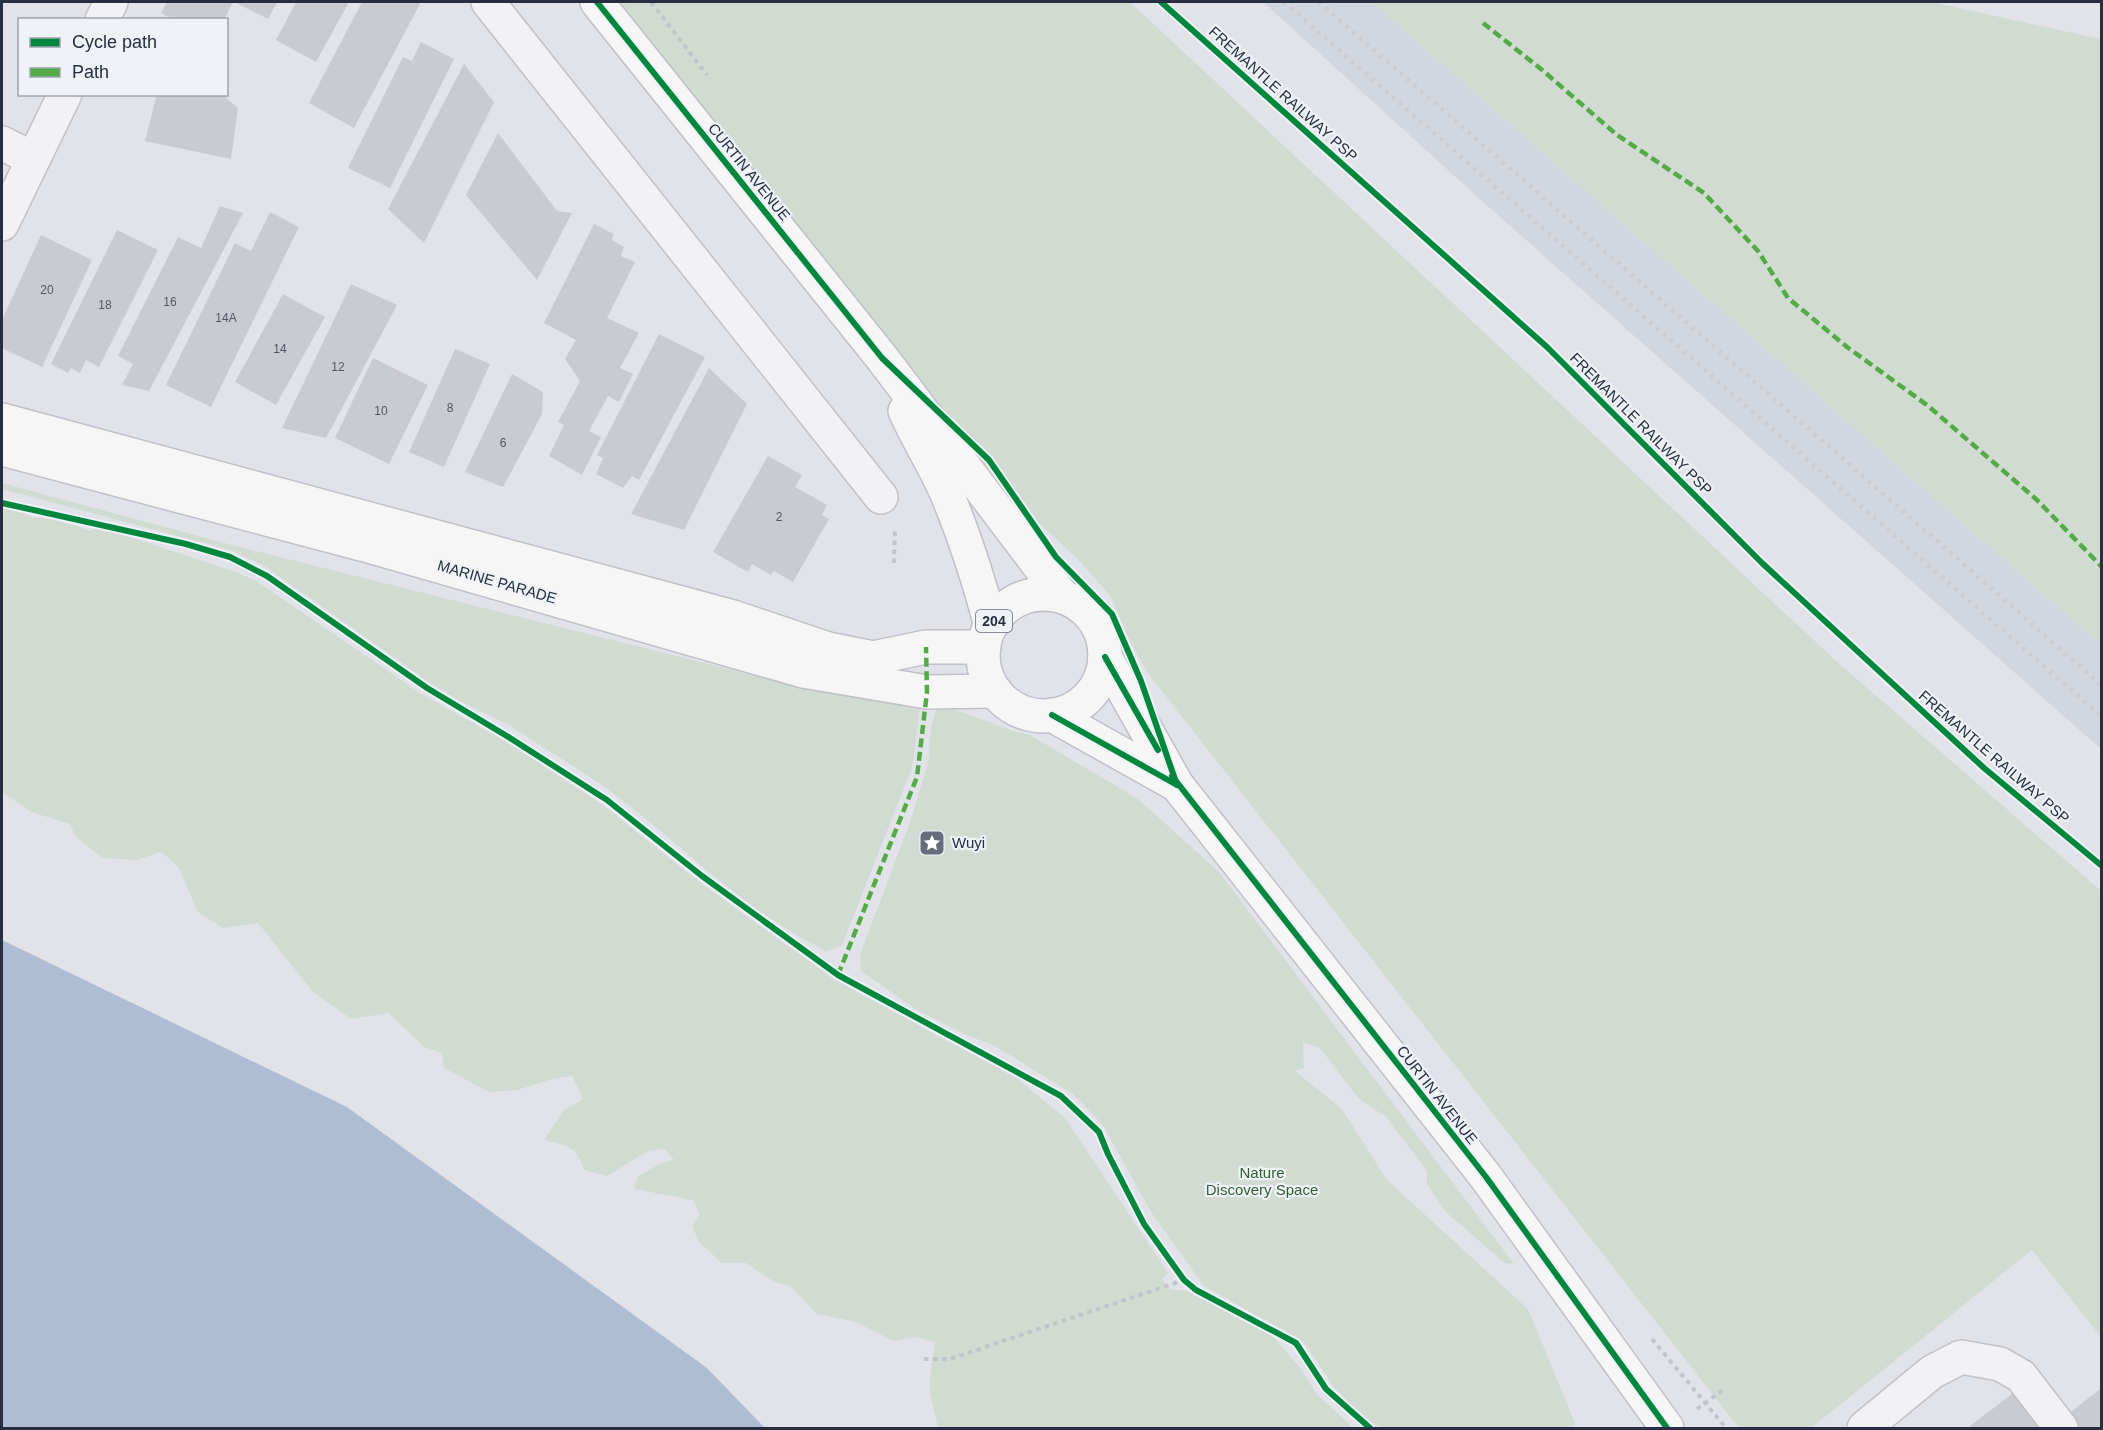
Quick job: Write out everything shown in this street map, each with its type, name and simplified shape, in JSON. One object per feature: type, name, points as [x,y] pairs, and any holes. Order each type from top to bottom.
[{"type":"main road","name":"CURTIN AVENUE","points":[[597,2],[882,357],[1062,596]]},
{"type":"main road","name":"CURTIN AVENUE","points":[[882,357],[918,440],[946,493],[977,572],[987,636]]},
{"type":"main road","name":"MARINE PARADE","points":[[2,420],[733,617],[828,649],[873,658],[987,636]]},
{"type":"main road","name":"MARINE PARADE","points":[[2,449],[369,546],[803,670],[927,692],[995,691]]},
{"type":"main road","name":"204","points":[[1042,594],[1062,596],[1080,605],[1094,620],[1102,637],[1105,657],[1102,673],[1095,689],[1083,702],[1068,711],[1036,716],[1020,711],[1006,703],[987,678],[983,662],[987,636],[1003,610],[1021,598],[1042,594]]},
{"type":"main road","name":"CURTIN AVENUE","points":[[1105,657],[1177,785],[1486,1177],[1667,1428]]},
{"type":"main road","name":"CURTIN AVENUE","points":[[1052,715],[1177,785]]},
{"type":"street","points":[[103,18],[111,2]]},
{"type":"street","points":[[488,2],[881,498]]},
{"type":"street","points":[[2,224],[64,96]]},
{"type":"street","points":[[2,143],[33,159]]},
{"type":"street","points":[[1864,1428],[1932,1372],[1961,1357],[2000,1364],[2021,1376],[2061,1428]]},
{"type":"path","points":[[1177,1270],[1190,1285]]},
{"type":"path","points":[[924,1359],[950,1359],[1184,1280]]},
{"type":"shaded area","points":[[1263,2],[1372,2],[2101,645],[2101,749],[1483,202]]},
{"type":"green space","points":[[613,2],[1130,2],[1835,660],[2101,891],[2101,1337],[2032,1250],[1811,1428],[1739,1428],[1147,672],[1128,637],[1111,597],[1078,559],[1031,516],[909,386]]},
{"type":"green space","points":[[1372,2],[1931,2],[2101,39],[2101,645]]},
{"type":"green space","points":[[2,483],[232,545],[800,687],[921,700],[912,768],[842,945],[826,952],[756,909],[605,787],[509,725],[430,683],[266,567],[230,550],[2,489]]},
{"type":"green space","points":[[2,506],[19,510],[31,517],[52,519],[92,531],[96,526],[236,572],[258,582],[423,695],[507,742],[603,805],[698,881],[835,980],[1016,1078],[1065,1118],[1168,1273],[1162,1279],[1169,1289],[1187,1291],[1274,1337],[1301,1369],[1316,1393],[1353,1428],[938,1427],[930,1394],[930,1375],[935,1342],[916,1337],[893,1341],[856,1322],[817,1314],[790,1286],[774,1282],[746,1263],[722,1263],[699,1242],[692,1226],[700,1215],[693,1200],[634,1189],[638,1176],[662,1163],[674,1160],[665,1149],[648,1151],[607,1176],[584,1170],[578,1156],[570,1148],[544,1140],[564,1110],[583,1099],[572,1076],[552,1079],[517,1090],[489,1092],[444,1068],[442,1053],[424,1047],[389,1013],[351,1019],[312,991],[258,923],[223,928],[198,912],[179,868],[162,852],[137,860],[103,858],[76,837],[70,824],[31,812],[2,792]]},
{"type":"green space","name":"Nature Discovery Space","points":[[937,703],[1030,735],[1138,799],[1219,872],[1514,1264],[1504,1263],[1446,1212],[1427,1184],[1427,1171],[1386,1117],[1358,1098],[1320,1048],[1303,1042],[1304,1068],[1295,1071],[1342,1109],[1387,1180],[1528,1309],[1575,1423],[1571,1428],[1382,1428],[1366,1420],[1333,1386],[1304,1342],[1204,1286],[1151,1212],[1103,1125],[1073,1094],[993,1045],[964,1034],[917,1010],[861,971],[860,955],[910,822],[929,760],[930,734]]},
{"type":"water","points":[[2,940],[347,1107],[707,1368],[765,1428],[2,1428]]},
{"type":"building","points":[[167,2],[233,2],[225,18],[171,18],[161,13]]},
{"type":"building","points":[[234,2],[277,2],[268,19]]},
{"type":"building","points":[[296,2],[349,2],[316,62],[276,40]]},
{"type":"building","points":[[362,2],[421,2],[354,128],[309,103]]},
{"type":"building","points":[[421,42],[454,59],[390,188],[348,168],[403,57],[412,61]]},
{"type":"building","points":[[464,64],[494,102],[424,243],[388,209]]},
{"type":"building","points":[[156,96],[223,96],[238,108],[231,159],[145,141]]},
{"type":"building","points":[[498,133],[557,211],[572,213],[537,280],[466,195]]},
{"type":"building","points":[[220,206],[243,213],[149,391],[122,385],[133,364],[118,356],[178,237],[201,248]]},
{"type":"building","points":[[270,212],[299,227],[211,407],[166,385],[235,243],[251,251]]},
{"type":"building","points":[[594,224],[614,234],[612,240],[624,247],[621,256],[635,262],[607,318],[639,333],[620,368],[633,374],[619,402],[608,396],[589,431],[601,437],[582,475],[549,456],[564,425],[558,422],[580,381],[565,359],[576,340],[544,323]]},
{"type":"building","points":[[117,230],[158,250],[99,367],[86,360],[80,373],[71,368],[68,373],[51,364]]},
{"type":"building","points":[[41,235],[92,260],[42,367],[2,348],[2,320]]},
{"type":"building","points":[[351,284],[397,305],[326,438],[282,428]]},
{"type":"building","points":[[283,294],[325,317],[276,405],[235,382]]},
{"type":"building","points":[[659,334],[705,357],[639,480],[632,476],[623,488],[596,474],[603,458],[597,455]]},
{"type":"building","points":[[455,349],[490,364],[444,467],[409,452]]},
{"type":"building","points":[[373,358],[428,385],[389,464],[335,438]]},
{"type":"building","points":[[709,368],[747,404],[684,530],[631,514]]},
{"type":"building","points":[[512,374],[543,392],[542,414],[503,487],[465,472]]},
{"type":"building","points":[[768,456],[802,475],[795,487],[827,505],[822,515],[829,519],[793,582],[774,571],[771,575],[752,564],[748,572],[713,552]]},
{"type":"building","points":[[2100,1389],[2102,1391],[2102,1428],[2072,1428],[2063,1418]]},
{"type":"building","points":[[2016,1391],[2045,1428],[1972,1428],[1970,1426]]},
{"type":"railway","points":[[1284,2],[2102,717]]},
{"type":"railway","points":[[1319,2],[2102,686]]},
{"type":"marked path","points":[[1483,23],[1541,69],[1617,135],[1704,193],[1758,251],[1788,298],[1847,347],[1927,405],[2036,499],[2102,567]]},
{"type":"marked path","points":[[838,975],[917,777],[927,692],[926,647]]},
{"type":"cycle path","points":[[597,2],[882,358],[989,460],[1056,557],[1112,614],[1141,681],[1177,785]]},
{"type":"cycle path","name":"FREMANTLE RAILWAY PSP","points":[[1161,2],[1547,347],[1762,563],[1984,768],[2102,866]]},
{"type":"cycle path","points":[[2,503],[186,544],[230,557],[267,576],[427,688],[607,800],[702,876],[838,975],[1061,1096],[1099,1132],[1144,1224],[1184,1280],[1196,1290],[1296,1343],[1326,1389],[1370,1428]]},
{"type":"cycle path","points":[[1105,657],[1158,750]]},
{"type":"cycle path","points":[[1052,715],[1177,785]]},
{"type":"cycle path","points":[[1172,776],[1486,1177],[1667,1428]]},
{"type":"place","name":"Wuyi","points":[[932,843]]}]
